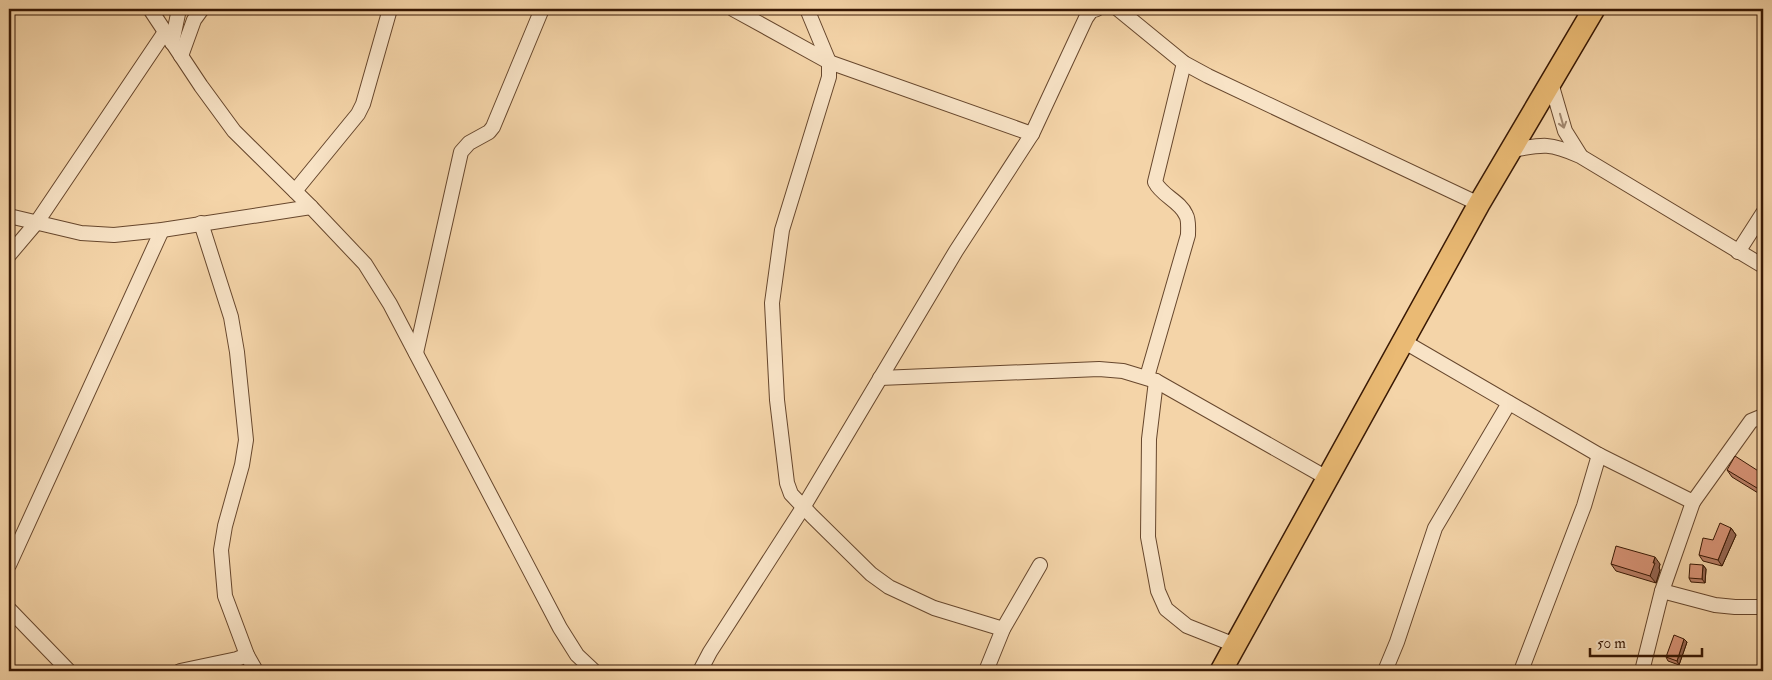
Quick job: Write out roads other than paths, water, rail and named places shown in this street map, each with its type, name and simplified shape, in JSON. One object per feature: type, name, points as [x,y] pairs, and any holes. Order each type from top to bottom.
[{"type":"main road","points":[[1221,671],[1479,204],[1594,9]]},
{"type":"street","points":[[150,9],[168,38],[234,131],[311,206],[365,264],[390,304],[560,628],[577,655],[594,671]]},
{"type":"street","points":[[9,255],[37,222],[168,38],[179,9]]},
{"type":"street","points":[[181,56],[194,20],[202,9]]},
{"type":"street","points":[[295,191],[358,114],[363,104],[390,9]]},
{"type":"street","points":[[416,353],[460,152],[469,142],[489,132],[493,127],[542,9]]},
{"type":"street","points":[[732,9],[829,62],[1032,134]]},
{"type":"street","points":[[807,9],[829,62],[829,77],[782,230],[772,303],[777,400],[787,483],[791,494],[871,574],[889,587],[934,608],[1003,629]]},
{"type":"street","points":[[700,671],[710,652],[804,506],[956,251],[1032,134],[1086,18],[1091,11],[1097,9]]},
{"type":"street","points":[[1118,9],[1184,63],[1208,76],[1479,204]]},
{"type":"street","points":[[1184,63],[1155,182],[1158,188],[1180,206],[1188,216],[1188,235],[1152,379],[1148,538],[1158,591],[1166,609],[1187,626],[1235,645]]},
{"type":"street","points":[[1551,83],[1565,131],[1580,156]]},
{"type":"street","points":[[1512,150],[1546,145],[1562,148],[1580,156],[1763,266]]},
{"type":"street","points":[[9,216],[81,233],[114,235],[162,230],[311,206]]},
{"type":"street","points":[[1738,252],[1763,213]]},
{"type":"street","points":[[202,223],[231,317],[237,352],[246,440],[242,465],[225,526],[221,550],[226,596],[247,655],[256,671]]},
{"type":"street","points":[[9,565],[162,230]]},
{"type":"street","points":[[1402,341],[1599,456],[1692,502]]},
{"type":"street","points":[[880,378],[1099,369],[1123,371],[1152,379],[1327,478]]},
{"type":"street","points":[[1385,671],[1397,642],[1435,528],[1509,403]]},
{"type":"street","points":[[1642,671],[1662,590],[1692,502],[1751,421],[1763,416]]},
{"type":"street","points":[[1520,671],[1584,506],[1599,456]]},
{"type":"street","points":[[986,671],[1003,629],[1040,565]]},
{"type":"street","points":[[1662,590],[1715,605],[1735,608],[1763,607]]},
{"type":"street","points":[[9,609],[69,671]]},
{"type":"street","points":[[180,671],[237,659],[247,655]]}]
